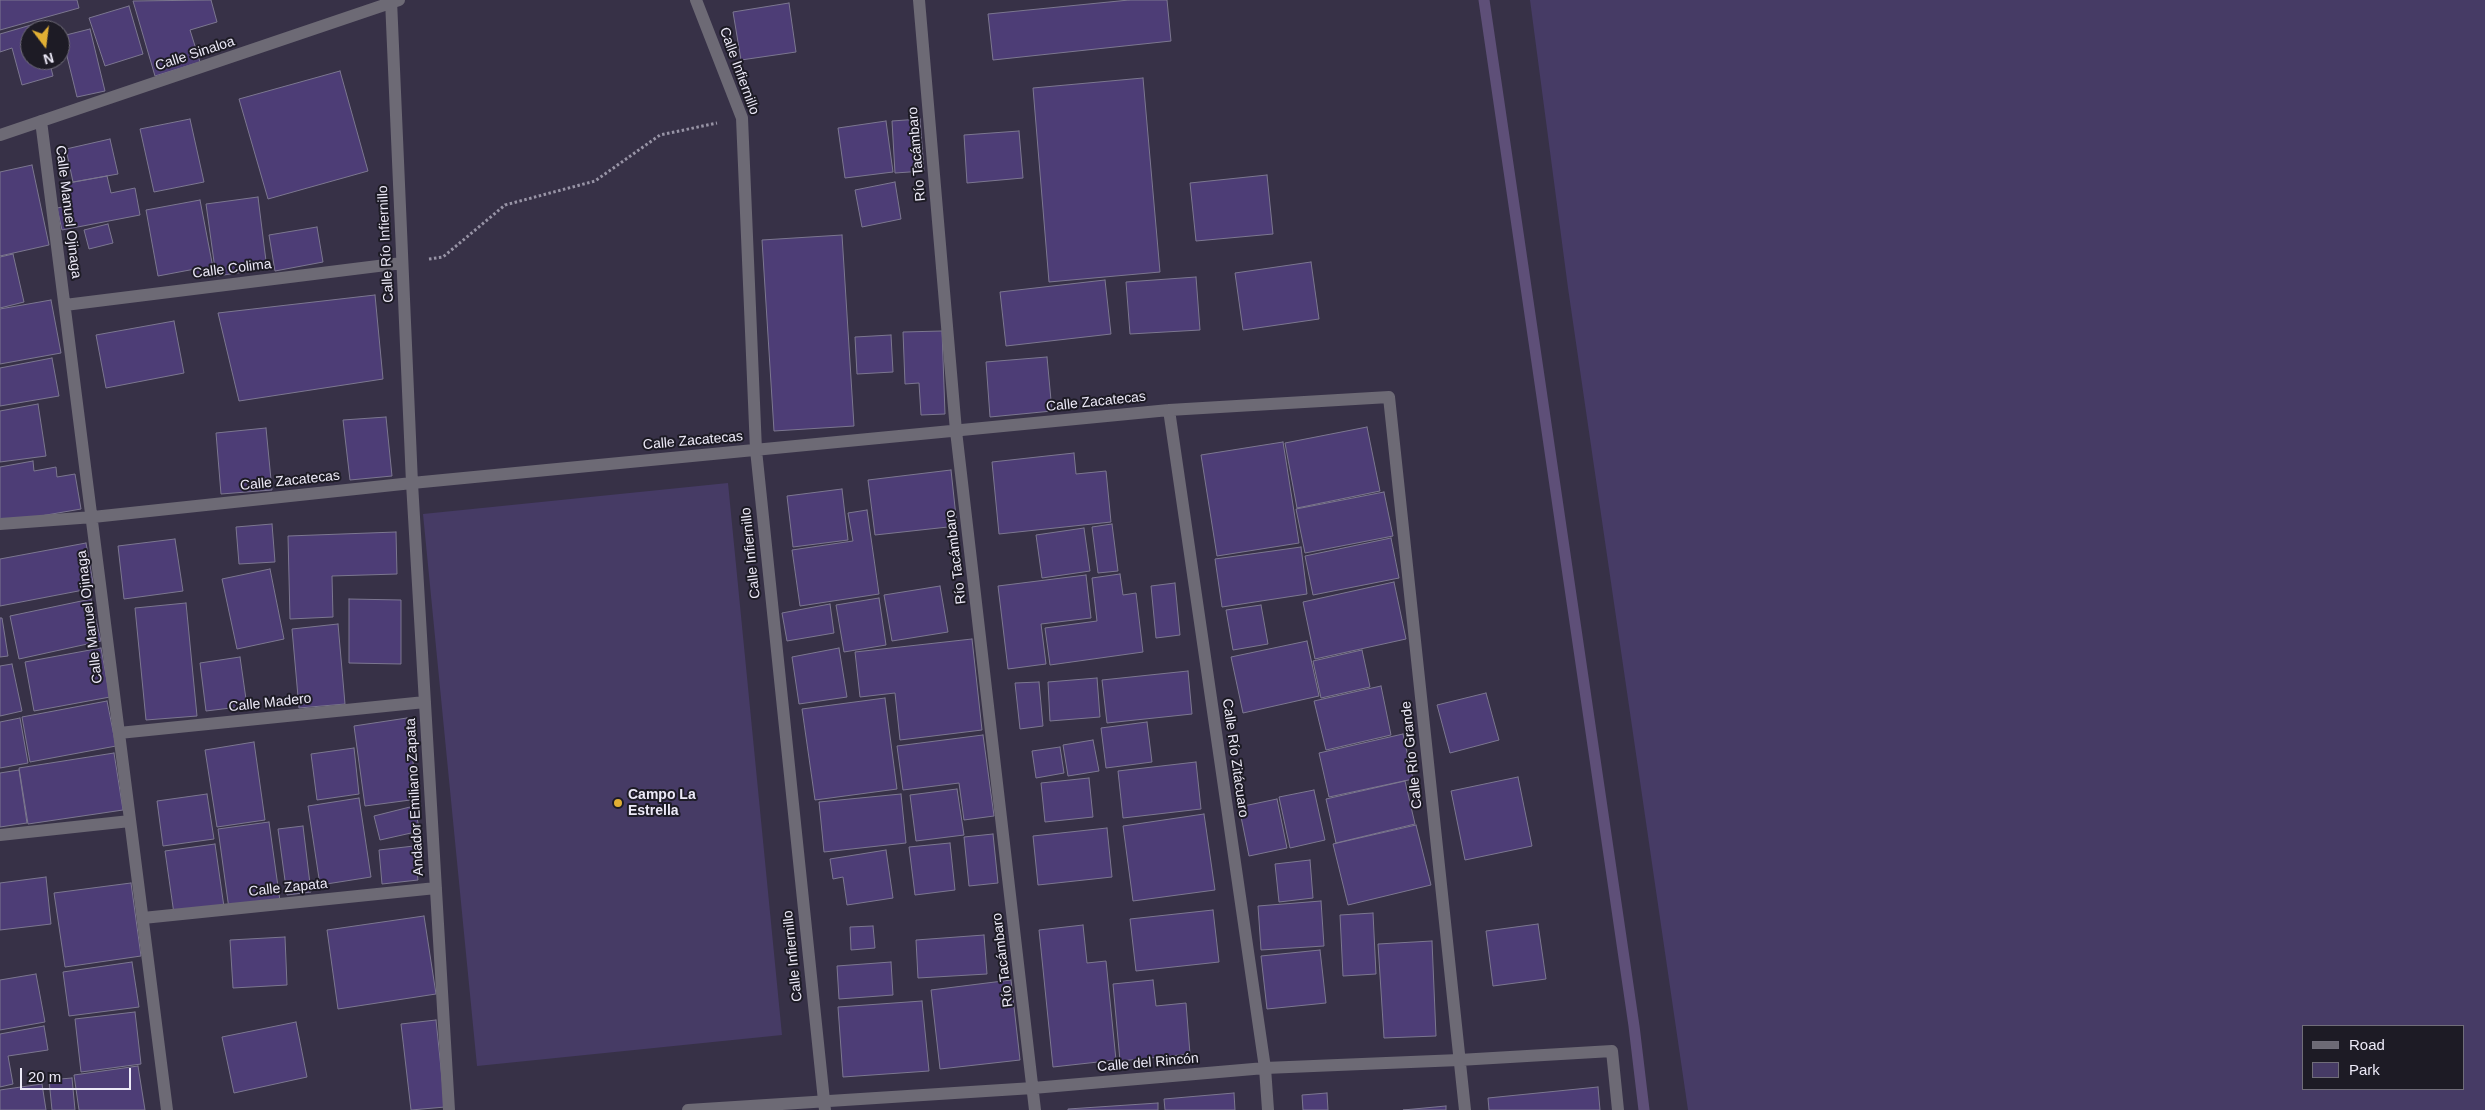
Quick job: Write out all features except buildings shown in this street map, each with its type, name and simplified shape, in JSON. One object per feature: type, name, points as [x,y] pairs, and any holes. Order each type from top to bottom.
[{"type":"street","name":"Calle Infiernillo","points":[[696,0],[742,118],[756,450],[824,1106]]},
{"type":"street","name":"Río Tacámbaro","points":[[919,0],[956,431],[1035,1110]]},
{"type":"street","name":"Calle Sinaloa","points":[[0,135],[394,1]]},
{"type":"street","name":"Calle Río Infiernillo","points":[[394,1],[402,263],[412,483]]},
{"type":"street","name":"Calle Manuel Ojinaga","points":[[41,121],[94,517],[119,733],[167,1110]]},
{"type":"street","name":"Calle Colima","points":[[65,305],[402,263]]},
{"type":"street","name":"Calle Zacatecas","points":[[0,524],[94,517],[412,483],[1169,410],[1389,397]]},
{"type":"street","name":"Calle Río Grande","points":[[1389,397],[1465,1110]]},
{"type":"street","name":"Calle Río Zitácuaro","points":[[1169,410],[1266,1068],[1268,1110]]},
{"type":"street","name":"Andador Emiliano Zapata","points":[[412,483],[448,1110]]},
{"type":"street","name":"Calle Madero","points":[[119,733],[425,702]]},
{"type":"street","points":[[0,835],[130,821]]},
{"type":"street","name":"Calle Zapata","points":[[143,918],[436,888]]},
{"type":"street","name":"Calle del Rincón","points":[[688,1110],[824,1106],[1266,1068],[1612,1051],[1618,1110]]},
{"type":"path","points":[[402,263],[443,257],[505,205],[595,180],[660,135],[742,118]]},
{"type":"green space","points":[[1530,0],[2485,0],[2485,1110],[1688,1110],[1568,288]]},
{"type":"green space","points":[[728,483],[782,1035],[477,1066],[423,514]]},
{"type":"waterway","points":[[1484,0],[1634,1026],[1644,1110]]},
{"type":"place","name":"Campo La Estrella","points":[[618,803]]}]
